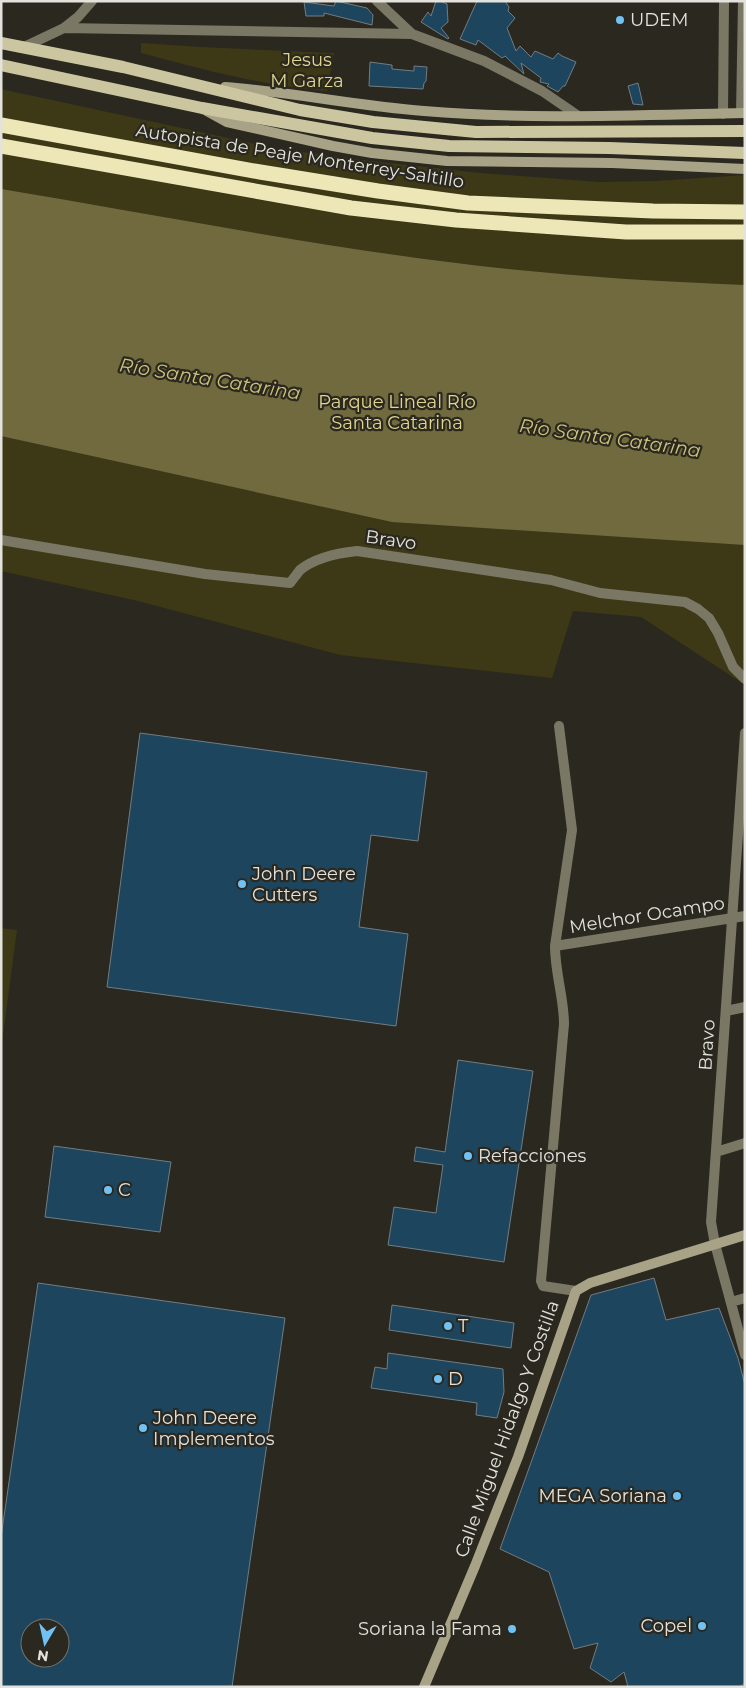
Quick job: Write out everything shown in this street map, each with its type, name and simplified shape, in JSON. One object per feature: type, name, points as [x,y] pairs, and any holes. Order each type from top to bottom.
[{"type":"highway","name":"Autopista de Peaje Monterrey-Saltillo","points":[[1,124],[260,172],[468,203],[653,211],[745,212]]},
{"type":"highway","points":[[1,146],[351,208],[456,220],[626,232],[745,232]]},
{"type":"main road","points":[[1,43],[123,68],[300,110],[373,122],[476,132],[745,131]]},
{"type":"main road","points":[[1,65],[202,108],[372,138],[449,146],[609,148],[745,153]]},
{"type":"main road","points":[[201,86],[268,90],[338,102],[425,112],[577,115],[743,113]]},
{"type":"main road","points":[[202,108],[227,122],[372,153],[447,160],[612,163],[745,169]]},
{"type":"main road","name":"Calle Miguel Hidalgo Y Costilla","points":[[424,1687],[518,1457],[576,1291],[590,1283],[745,1235]]},
{"type":"street","points":[[24,47],[64,28],[78,17],[92,1]]},
{"type":"street","points":[[377,1],[412,34]]},
{"type":"street","points":[[723,114],[724,1]]},
{"type":"street","points":[[743,1],[743,113]]},
{"type":"street","points":[[64,28],[412,34],[484,61],[542,92],[577,115]]},
{"type":"street","name":"Bravo","points":[[1,540],[205,574],[290,583],[301,570],[318,560],[328,556],[357,551],[552,580],[600,593],[685,602],[698,608],[709,618],[733,667],[745,679]]},
{"type":"street","points":[[559,726],[572,831],[555,946],[555,964],[564,1011],[564,1024],[542,1281],[544,1286],[576,1291]]},
{"type":"street","name":"Bravo","points":[[745,733],[711,1222],[714,1244],[745,1355]]},
{"type":"street","name":"Melchor Ocampo","points":[[555,946],[745,916]]},
{"type":"street","points":[[726,1010],[745,1007]]},
{"type":"street","points":[[716,1152],[745,1143]]},
{"type":"street","points":[[731,1302],[745,1298]]},
{"type":"green space","name":"Jesus M Garza","points":[[141,43],[334,53],[327,91],[256,81],[187,65],[141,53]]},
{"type":"green space","name":"Parque Lineal Río Santa Catarina","points":[[1,89],[275,148],[362,160],[481,173],[599,182],[656,181],[745,175],[745,685],[641,617],[573,611],[552,678],[340,655],[138,601],[1,571]]},
{"type":"green space","points":[[1,928],[17,930],[1,1050]]},
{"type":"water","name":"Río Santa Catarina","points":[[1,189],[254,233],[444,262],[596,277],[745,285],[745,545],[392,522],[1,436]]},
{"type":"building","points":[[336,1],[367,8],[373,15],[372,25],[324,13],[324,16],[306,16],[304,2],[334,6]]},
{"type":"building","points":[[436,1],[447,4],[448,22],[441,28],[448,39],[421,22],[428,12],[431,16]]},
{"type":"building","points":[[477,1],[505,1],[509,7],[508,11],[515,18],[507,28],[516,51],[520,46],[531,57],[535,51],[553,59],[558,53],[576,62],[565,86],[558,92],[547,86],[549,84],[540,82],[541,78],[521,63],[524,74],[505,56],[502,58],[478,40],[476,45],[460,39]]},
{"type":"building","points":[[370,62],[392,65],[392,69],[414,71],[414,66],[427,67],[426,81],[423,89],[369,86]]},
{"type":"building","points":[[638,83],[643,105],[633,104],[628,86]]},
{"type":"building","name":"John Deere Cutters","points":[[140,733],[427,772],[418,841],[371,835],[359,927],[408,934],[396,1026],[107,987]]},
{"type":"building","name":"Refacciones","points":[[458,1060],[533,1071],[504,1262],[388,1245],[394,1207],[436,1213],[443,1165],[414,1161],[416,1147],[445,1152]]},
{"type":"building","name":"C","points":[[54,1146],[171,1162],[160,1232],[45,1217]]},
{"type":"building","points":[[654,1278],[666,1320],[719,1308],[738,1358],[745,1385],[745,1683],[739,1687],[628,1687],[624,1672],[611,1682],[590,1668],[598,1643],[574,1649],[549,1572],[500,1549],[591,1295]]},
{"type":"building","name":"John Deere Implementos","points":[[38,1283],[285,1318],[232,1687],[1,1687],[1,1537]]},
{"type":"building","name":"T","points":[[392,1305],[514,1323],[511,1348],[389,1330]]},
{"type":"building","name":"D","points":[[388,1353],[503,1369],[504,1392],[497,1418],[476,1415],[477,1403],[371,1388],[375,1367],[387,1369]]},
{"type":"place","name":"UDEM","points":[[620,20]]},
{"type":"place","name":"John Deere Cutters","points":[[242,884]]},
{"type":"place","name":"Refacciones","points":[[468,1156]]},
{"type":"place","name":"C","points":[[108,1190]]},
{"type":"place","name":"T","points":[[448,1326]]},
{"type":"place","name":"D","points":[[438,1379]]},
{"type":"place","name":"John Deere Implementos","points":[[143,1428]]},
{"type":"place","name":"MEGA Soriana","points":[[677,1496]]},
{"type":"place","name":"Copel","points":[[702,1626]]},
{"type":"place","name":"Soriana la Fama","points":[[512,1629]]}]
